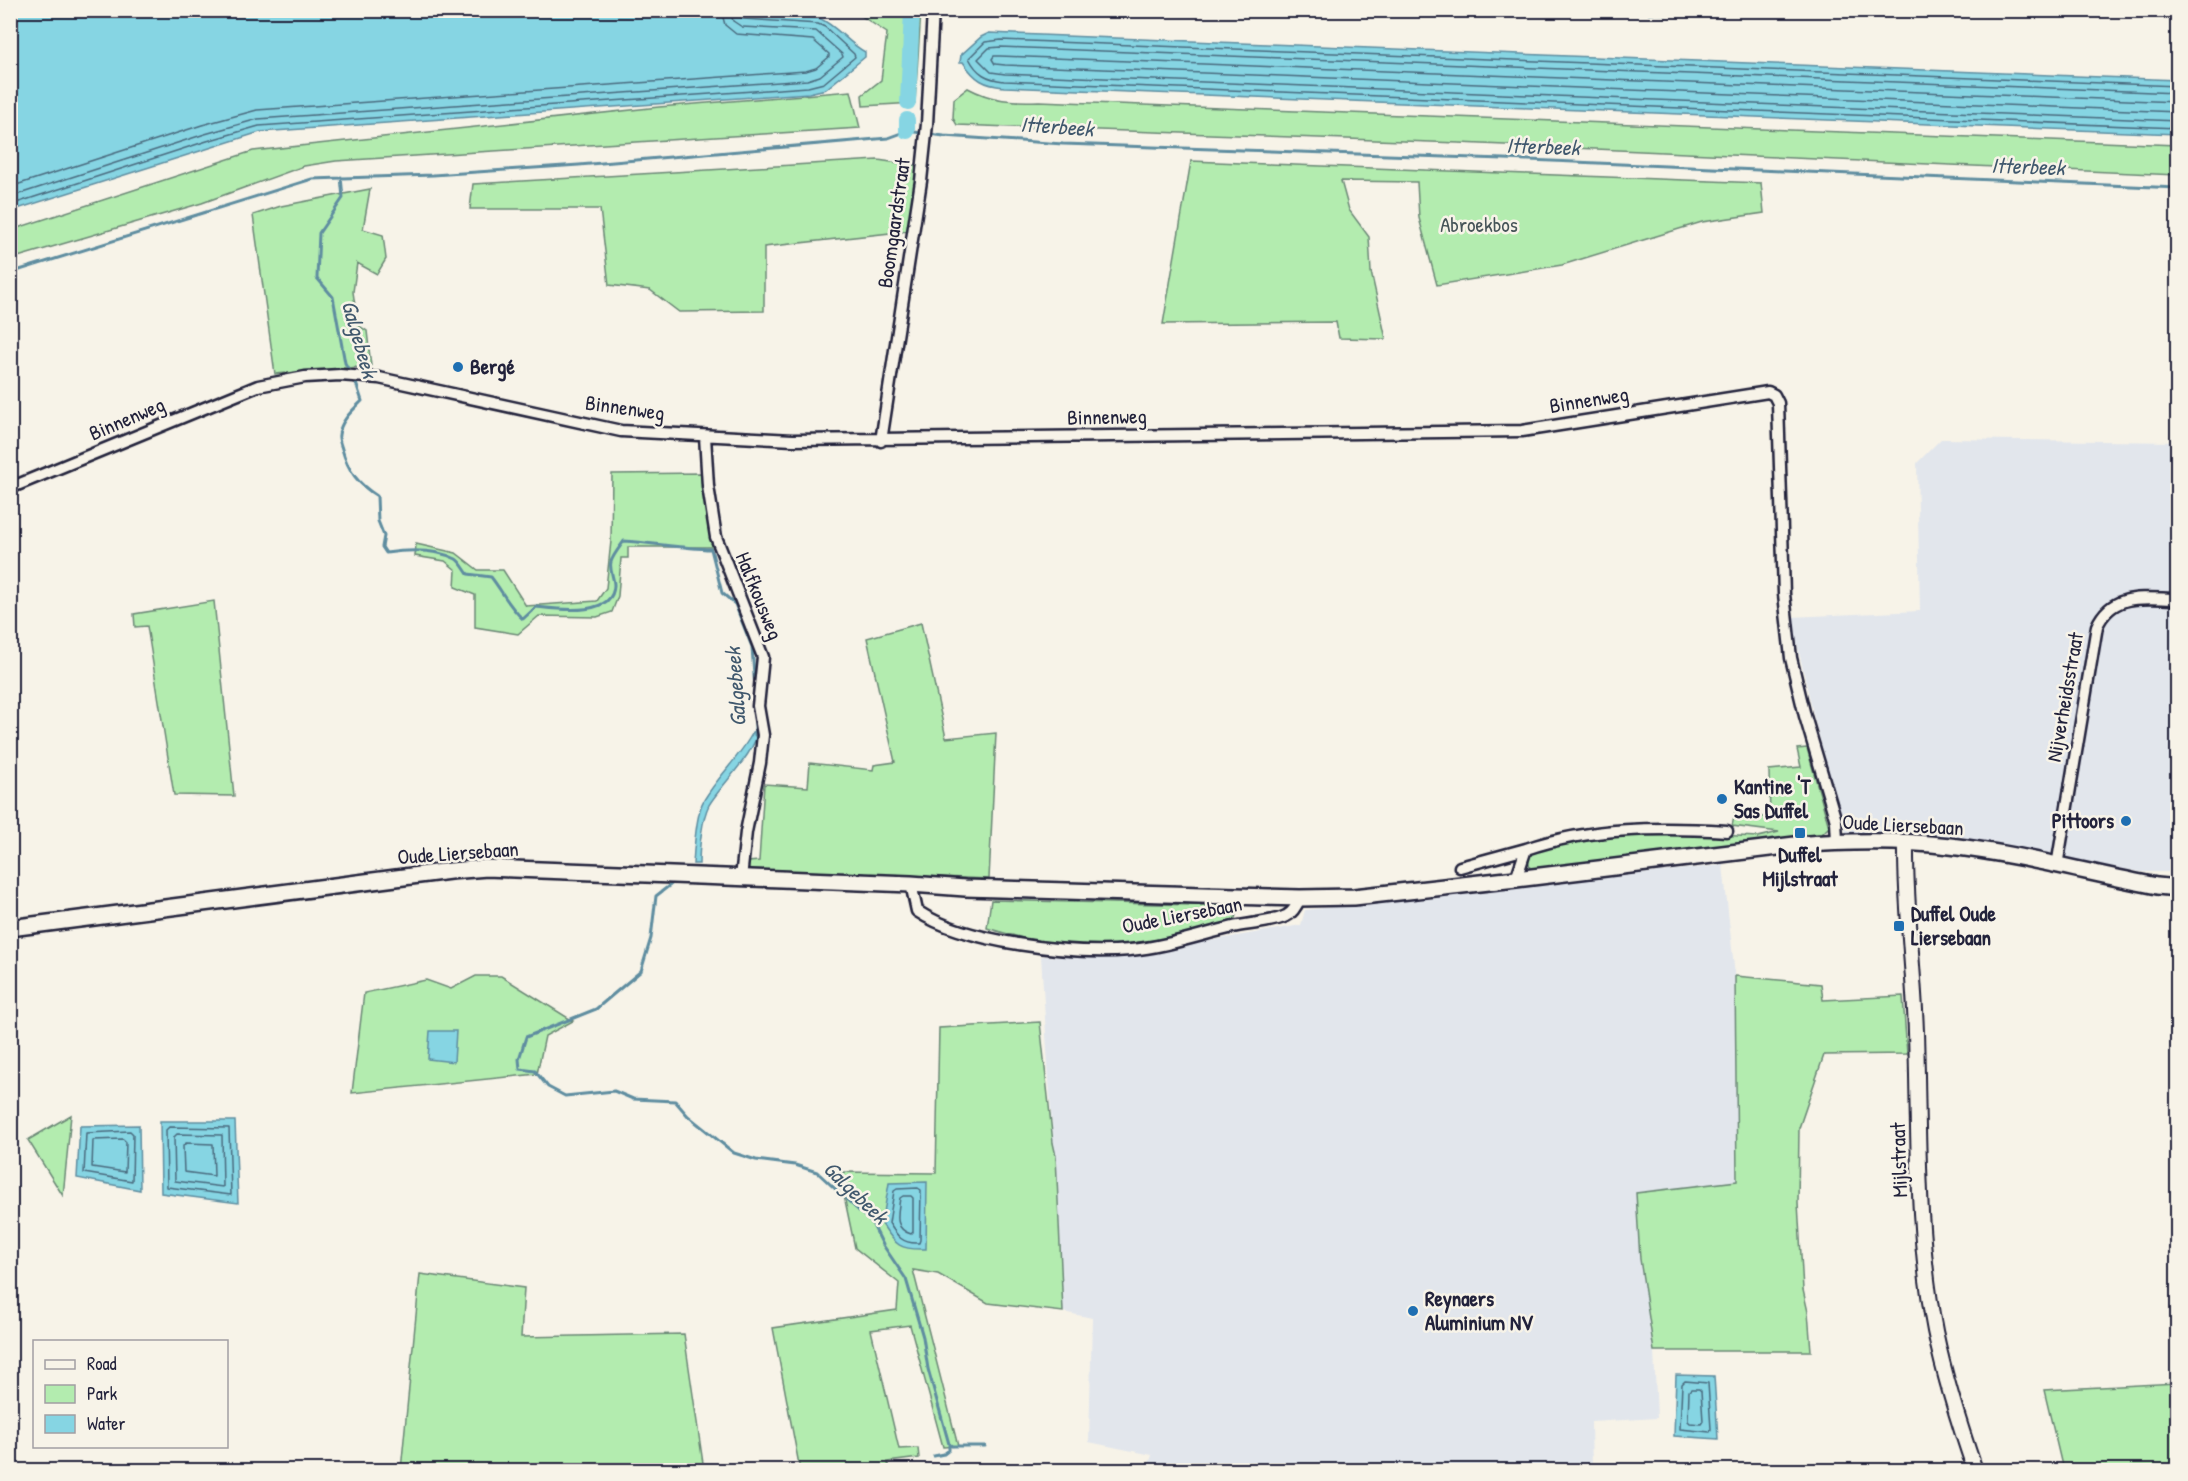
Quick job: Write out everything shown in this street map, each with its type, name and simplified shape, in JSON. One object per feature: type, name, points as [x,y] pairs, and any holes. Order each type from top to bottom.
[{"type":"main road","name":"Oude Liersebaan","points":[[10,928],[487,868],[965,888],[1300,898],[1354,897],[1837,841],[1906,842],[1950,846],[2157,886],[2178,888]]},
{"type":"street","name":"Boomgaardstraat","points":[[882,441],[921,181],[927,124],[933,10]]},
{"type":"street","name":"Binnenweg","points":[[10,488],[258,386],[305,377],[340,375],[380,378],[621,431],[793,440],[882,441],[1522,431],[1768,392],[1774,395],[1778,403],[1784,594],[1791,658],[1805,716],[1836,821],[1837,841]]},
{"type":"street","name":"Halfkousweg","points":[[705,436],[708,486],[716,537],[763,657],[758,706],[763,735],[760,763],[746,832],[741,878]]},
{"type":"street","name":"Nijverheidsstraat","points":[[2056,866],[2097,626],[2101,616],[2119,601],[2178,599]]},
{"type":"street","points":[[1460,867],[1591,833],[1655,828],[1727,831]]},
{"type":"street","name":"Mijlstraat","points":[[1906,842],[1924,1249],[1937,1339],[1953,1406],[1975,1470]]},
{"type":"street","points":[[1516,879],[1526,849]]},
{"type":"street","name":"Oude Liersebaan","points":[[910,884],[917,911],[932,921],[1024,945],[1073,950],[1131,950],[1193,938],[1286,916],[1295,908],[1300,898]]},
{"type":"shaded area","points":[[1941,439],[2177,442],[2177,872],[2140,872],[1917,831],[1846,833],[1815,722],[1791,617],[1920,611],[1917,463]]},
{"type":"shaded area","points":[[1723,865],[1735,976],[1738,1181],[1636,1193],[1640,1259],[1654,1351],[1657,1418],[1591,1422],[1592,1470],[1147,1470],[1152,1455],[1089,1442],[1092,1318],[1063,1312],[1056,1156],[1053,1143],[1041,956],[1109,958],[1301,925],[1305,910]]},
{"type":"green space","points":[[854,11],[921,11],[915,103],[863,106],[862,95],[881,80],[887,33]]},
{"type":"green space","points":[[968,88],[994,98],[1020,101],[2177,145],[2177,175],[1459,143],[957,125],[953,118],[954,99]]},
{"type":"green space","points":[[851,91],[860,128],[336,161],[304,166],[202,203],[11,259],[11,230],[253,151],[659,107]]},
{"type":"green space","points":[[878,160],[918,166],[908,231],[764,247],[764,311],[679,312],[650,290],[609,285],[600,209],[470,209],[473,184]]},
{"type":"green space","name":"Abroekbos","points":[[1191,161],[1761,183],[1764,213],[1702,222],[1562,265],[1437,285],[1419,218],[1417,182],[1341,181],[1349,210],[1369,237],[1371,272],[1386,339],[1339,338],[1336,322],[1163,324]]},
{"type":"green space","points":[[370,189],[363,229],[383,235],[386,259],[377,274],[357,263],[353,292],[358,325],[367,331],[371,366],[275,374],[253,215],[281,206]]},
{"type":"green space","points":[[703,473],[713,547],[628,547],[628,558],[621,558],[618,596],[612,612],[597,617],[539,616],[518,634],[475,627],[475,595],[455,587],[456,570],[445,561],[415,556],[416,544],[456,553],[478,570],[503,570],[526,606],[597,601],[606,588],[611,541],[612,474]]},
{"type":"green space","points":[[214,601],[234,796],[174,795],[147,626],[135,627],[134,614]]},
{"type":"green space","points":[[921,623],[946,738],[996,733],[989,879],[748,869],[748,862],[759,861],[764,784],[808,787],[810,763],[873,770],[874,765],[895,762],[867,638]]},
{"type":"green space","points":[[1807,748],[1829,827],[1819,837],[1530,870],[1528,857],[1533,851],[1569,841],[1655,832],[1758,837],[1779,832],[1732,826],[1735,812],[1770,818],[1769,770],[1801,767],[1797,749]]},
{"type":"green space","points":[[991,900],[1238,906],[1234,923],[1158,940],[1079,945],[1028,939],[987,928]]},
{"type":"green space","points":[[476,976],[501,976],[573,1021],[545,1036],[537,1074],[352,1093],[364,993],[426,980],[451,989]]},
{"type":"green space","points":[[1735,976],[1821,984],[1823,1000],[1903,996],[1907,1054],[1824,1055],[1799,1128],[1798,1203],[1803,1290],[1808,1312],[1811,1351],[1654,1351],[1640,1259],[1636,1193],[1737,1181]]},
{"type":"green space","points":[[1040,1022],[1056,1156],[1063,1312],[988,1303],[938,1274],[913,1270],[958,1446],[943,1447],[910,1325],[871,1330],[899,1449],[918,1448],[919,1458],[888,1462],[889,1470],[800,1470],[773,1328],[897,1310],[899,1283],[855,1248],[839,1172],[936,1173],[939,1028]]},
{"type":"green space","points":[[71,1115],[63,1196],[28,1140]]},
{"type":"green space","points":[[420,1274],[524,1288],[521,1337],[684,1334],[704,1470],[401,1470]]},
{"type":"green space","points":[[2177,1383],[2177,1470],[2063,1470],[2044,1390]]},
{"type":"water","points":[[669,10],[819,18],[865,52],[865,57],[826,89],[809,93],[260,132],[11,211],[11,11]]},
{"type":"water","points":[[1698,10],[1699,15],[1586,11]]},
{"type":"water","points":[[989,33],[2177,80],[2177,134],[1004,87],[991,85],[981,80],[963,62],[960,62],[961,55]]},
{"type":"water","points":[[753,732],[757,732],[751,749],[709,805],[700,842],[699,864],[693,864],[701,806]]},
{"type":"water","points":[[430,1031],[456,1031],[454,1062],[428,1059]]},
{"type":"water","points":[[160,1121],[235,1121],[238,1203],[161,1193]]},
{"type":"water","points":[[139,1125],[140,1190],[77,1178],[80,1126]]},
{"type":"water","points":[[927,1182],[926,1249],[910,1249],[895,1242],[882,1224],[889,1183]]},
{"type":"water","points":[[1676,1375],[1714,1376],[1718,1439],[1674,1436]]},
{"type":"waterway","points":[[908,102],[912,10]]},
{"type":"waterway","points":[[907,120],[907,131]]},
{"type":"waterway","name":"Itterbeek","points":[[10,273],[312,179],[433,175],[579,165],[888,138],[907,131],[944,136],[1063,144],[1504,159],[2178,188]]},
{"type":"waterway","name":"Galgebeek","points":[[341,177],[343,198],[319,233],[317,278],[333,297],[345,363],[350,372]]},
{"type":"waterway","name":"Galgebeek","points":[[355,380],[362,401],[344,420],[339,438],[344,457],[351,470],[359,482],[377,496],[378,521],[384,536],[382,547],[386,553],[421,551],[440,553],[456,559],[468,574],[491,577],[510,605],[523,619],[536,607],[569,610],[595,607],[605,603],[611,596],[614,585],[611,562],[624,541],[711,549],[722,593],[735,604],[752,647],[755,690]]},
{"type":"waterway","name":"Galgebeek","points":[[755,715],[755,735]]},
{"type":"waterway","name":"Galgebeek","points":[[674,882],[656,896],[651,938],[641,971],[596,1009],[526,1037],[519,1059],[520,1069],[535,1071],[548,1087],[565,1096],[614,1091],[633,1099],[675,1101],[688,1116],[734,1153],[756,1160],[795,1165],[817,1172],[872,1223],[883,1245],[906,1279],[923,1337],[928,1369],[949,1444],[949,1450],[944,1454],[934,1456]]},
{"type":"waterway","points":[[949,1444],[952,1446],[985,1446]]},
{"type":"place","name":"Bergé","points":[[458,367]]},
{"type":"place","name":"Kantine 'T Sas Duffel","points":[[1722,799]]},
{"type":"place","name":"Pittoors","points":[[2126,821]]},
{"type":"place","name":"Duffel Mijlstraat","points":[[1800,833]]},
{"type":"place","name":"Duffel Oude Liersebaan","points":[[1899,926]]},
{"type":"place","name":"Reynaers Aluminium NV","points":[[1413,1311]]}]
